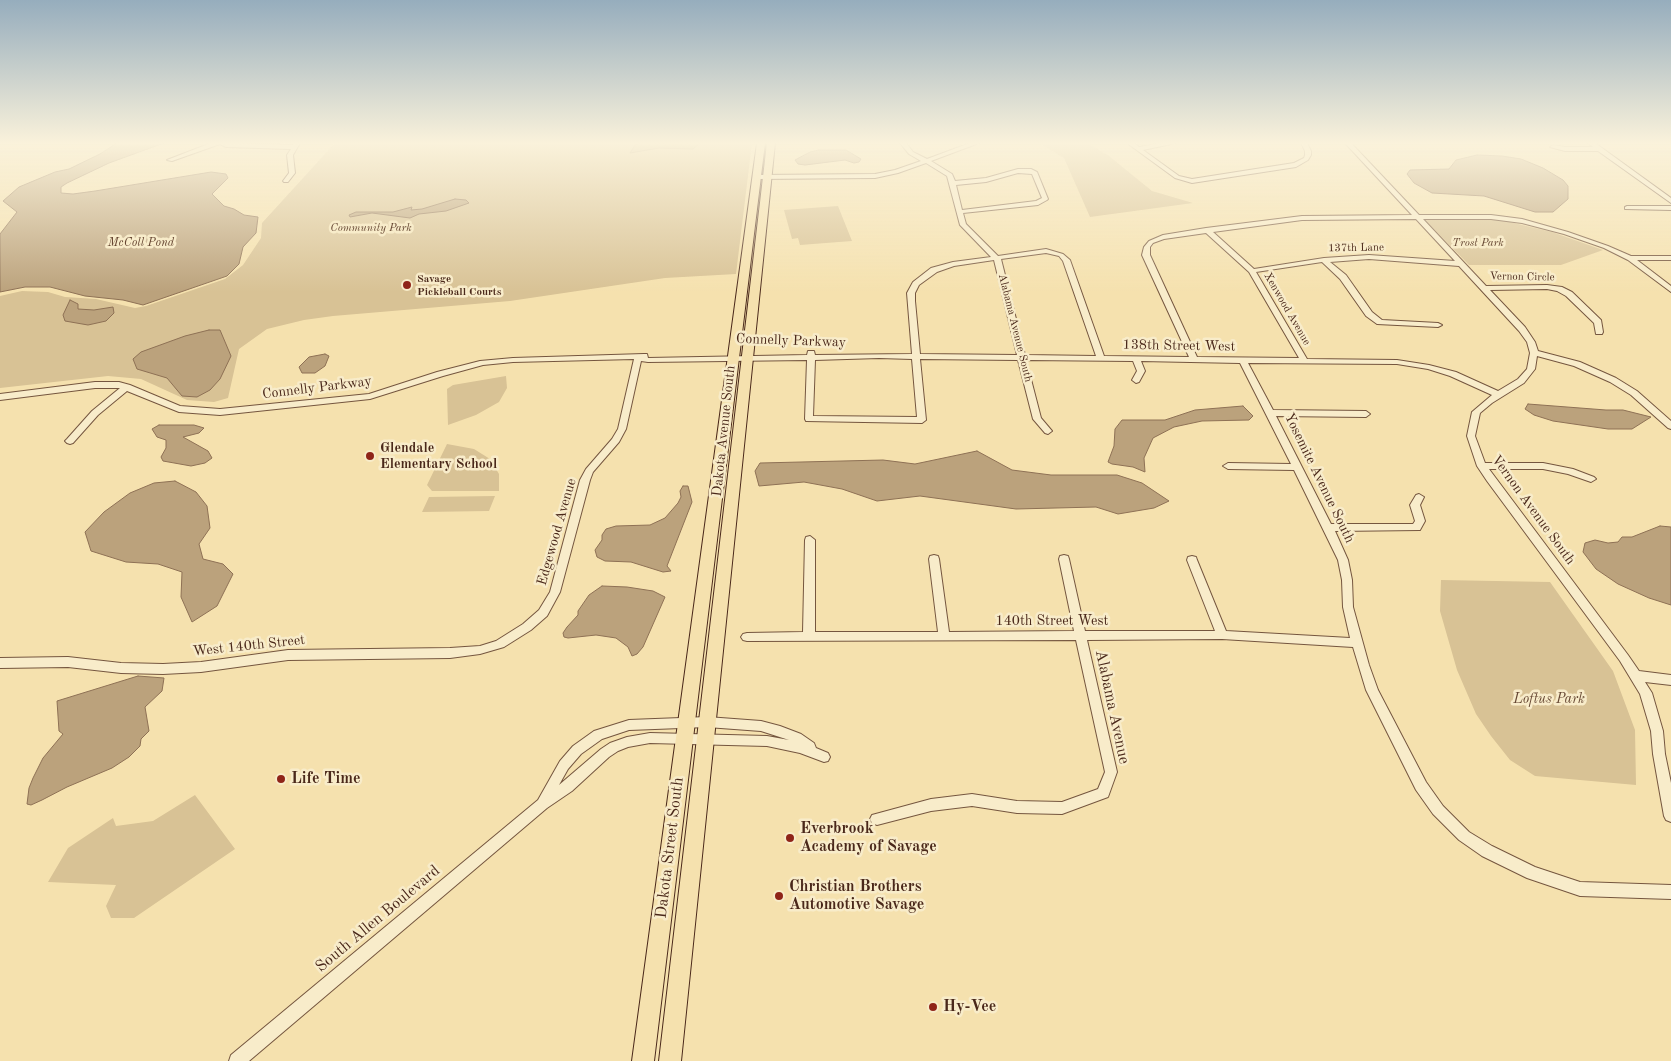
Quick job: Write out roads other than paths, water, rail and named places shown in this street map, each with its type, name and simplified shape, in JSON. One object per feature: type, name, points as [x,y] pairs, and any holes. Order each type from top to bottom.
[{"type":"main road","name":"Dakota Avenue South","points":[[697,636],[733,356],[759,193]]},
{"type":"main road","name":"Dakota Avenue South","points":[[706,731],[747,356],[761,193]]},
{"type":"main road","name":"Dakota Street South","points":[[643,1061],[697,636]]},
{"type":"main road","name":"Dakota Street South","points":[[670,1061],[706,731]]},
{"type":"street","name":"Alabama Avenue South","points":[[955,193],[958,212],[966,229],[997,258],[1037,419],[1048,430]]},
{"type":"street","points":[[958,212],[1038,203],[1045,199],[1043,193]]},
{"type":"street","points":[[1394,193],[1522,329],[1531,342],[1534,353],[1577,364],[1614,380],[1634,393],[1671,426]]},
{"type":"street","points":[[1659,193],[1671,201]]},
{"type":"street","points":[[1627,208],[1671,208]]},
{"type":"street","points":[[1194,359],[1146,255],[1147,247],[1151,242],[1170,235],[1302,218],[1486,217],[1522,221],[1591,241],[1630,258],[1671,290]]},
{"type":"street","name":"Xenwood Avenue","points":[[1206,230],[1252,271],[1304,360]]},
{"type":"street","points":[[811,356],[809,419],[922,420],[911,301],[911,293],[916,284],[934,270],[953,264],[1052,252],[1061,255],[1066,260],[1101,359]]},
{"type":"street","name":"137th Lane","points":[[1252,271],[1324,260],[1369,257],[1462,264]]},
{"type":"street","points":[[1630,258],[1671,258]]},
{"type":"street","points":[[1324,260],[1343,277],[1369,314],[1380,322],[1438,325]]},
{"type":"street","name":"Vernon Circle","points":[[1483,288],[1547,287],[1559,289],[1569,294],[1598,322],[1599,332]]},
{"type":"street","name":"Vernon Avenue South","points":[[1534,353],[1531,369],[1521,381],[1476,412],[1471,436],[1482,466],[1637,676],[1646,693],[1657,732],[1659,754],[1671,816]]},
{"type":"street","name":"Connelly Parkway","points":[[0,397],[95,385],[127,387],[179,410],[220,412],[370,396],[483,363],[521,360],[638,357],[648,360],[733,356],[852,356]]},
{"type":"street","name":"138th Street West","points":[[852,356],[1397,362],[1419,365],[1453,374],[1499,395]]},
{"type":"street","name":"Edgewood Avenue","points":[[500,644],[527,627],[542,612],[555,592],[585,480],[590,471],[616,440],[622,429],[638,357]]},
{"type":"street","points":[[1136,359],[1141,371],[1136,380]]},
{"type":"street","name":"Yosemite Avenue South","points":[[1242,360],[1328,527],[1342,560],[1347,580],[1348,608],[1356,643],[1372,690],[1421,786],[1438,810],[1464,836],[1487,852],[1532,873],[1580,889],[1671,892]]},
{"type":"street","points":[[70,441],[95,413],[127,387]]},
{"type":"street","points":[[1270,413],[1366,414]]},
{"type":"street","points":[[1228,466],[1297,467]]},
{"type":"street","points":[[1482,466],[1544,466],[1570,471],[1591,480]]},
{"type":"street","points":[[1328,527],[1416,528],[1420,520],[1415,505],[1419,497]]},
{"type":"street","points":[[809,635],[810,540]]},
{"type":"street","points":[[934,559],[944,636]]},
{"type":"street","points":[[1064,559],[1080,636]]},
{"type":"street","points":[[1192,560],[1222,635]]},
{"type":"street","name":"140th Street West","points":[[747,636],[1222,635],[1356,643]]},
{"type":"street","name":"Alabama Avenue","points":[[878,819],[931,805],[972,800],[1016,807],[1062,808],[1103,793],[1111,772],[1080,636]]},
{"type":"street","name":"West 140th Street","points":[[0,663],[68,662],[121,668],[163,669],[201,667],[288,655],[450,653],[480,650],[500,644]]},
{"type":"street","points":[[1637,676],[1671,680]]},
{"type":"street","name":"South Allen Boulevard","points":[[542,804],[564,766],[576,750],[588,741],[629,725],[706,731],[767,741],[819,754]]},
{"type":"street","name":"South Allen Boulevard","points":[[237,1061],[542,804],[567,787],[605,752],[614,747],[637,740],[685,730]]},
{"type":"water","name":"McColl Pond","points":[[13,193],[213,193],[212,194],[224,206],[244,215],[258,217],[256,233],[243,247],[239,264],[227,276],[143,305],[123,300],[85,296],[50,287],[25,287],[0,292],[0,234],[17,212],[3,201]]},
{"type":"water","points":[[1432,193],[1568,193],[1568,199],[1553,212],[1535,212],[1484,196]]},
{"type":"water","points":[[455,199],[466,200],[469,203],[446,211],[419,214],[410,218],[372,213],[350,217],[349,215],[356,212],[393,212],[412,207],[411,210],[422,209]]},
{"type":"water","points":[[70,300],[78,304],[78,309],[94,310],[113,307],[114,313],[106,321],[88,325],[65,321],[63,315]]},
{"type":"water","points":[[209,330],[220,330],[231,356],[220,379],[210,390],[197,397],[182,396],[167,378],[137,369],[133,359],[141,352],[185,336]]},
{"type":"water","points":[[325,354],[329,356],[325,366],[315,373],[302,373],[299,367],[309,357]]},
{"type":"water","points":[[1528,404],[1623,410],[1651,417],[1632,429],[1608,429],[1553,421],[1534,415],[1525,409]]},
{"type":"water","points":[[1243,406],[1253,416],[1249,420],[1202,421],[1174,427],[1153,438],[1144,458],[1145,472],[1133,467],[1108,462],[1114,446],[1115,429],[1122,420],[1165,420],[1195,410]]},
{"type":"water","points":[[159,425],[194,425],[204,428],[199,433],[183,437],[208,451],[212,458],[205,463],[191,466],[163,461],[161,457],[166,448],[166,440],[157,437],[152,429]]},
{"type":"water","points":[[977,451],[1012,470],[1051,475],[1117,475],[1142,483],[1169,501],[1154,508],[1118,514],[1096,507],[1016,509],[920,496],[877,501],[842,489],[804,482],[759,486],[755,471],[760,463],[883,460],[915,464]]},
{"type":"water","points":[[175,481],[196,492],[207,506],[210,528],[199,544],[203,559],[223,564],[233,574],[217,606],[192,622],[181,597],[182,572],[158,564],[126,562],[91,551],[85,532],[104,512],[130,493],[154,483]]},
{"type":"water","points":[[683,486],[688,486],[692,502],[667,566],[671,571],[663,572],[631,562],[605,561],[597,557],[595,550],[602,540],[602,535],[606,529],[616,526],[650,525],[665,518],[678,503]]},
{"type":"water","points":[[1660,526],[1671,527],[1671,605],[1649,598],[1618,584],[1596,569],[1583,552],[1585,543],[1595,540],[1608,543],[1618,542],[1622,537],[1632,537]]},
{"type":"water","points":[[602,586],[653,591],[665,597],[643,647],[637,654],[632,656],[628,647],[616,638],[596,635],[564,637],[563,633],[578,615],[578,611],[589,595]]},
{"type":"water","points":[[138,676],[164,678],[162,691],[145,707],[149,731],[141,739],[140,746],[129,757],[112,768],[31,805],[27,804],[29,788],[43,758],[63,734],[59,731],[57,701]]},
{"type":"place","name":"Savage Pickleball Courts","points":[[407,285]]},
{"type":"place","name":"Glendale Elementary School","points":[[370,456]]},
{"type":"place","name":"Life Time","points":[[281,779]]},
{"type":"place","name":"Everbrook Academy of Savage","points":[[790,838]]},
{"type":"place","name":"Christian Brothers Automotive Savage","points":[[779,896]]},
{"type":"place","name":"Hy-Vee","points":[[933,1007]]},
{"type":"park label","name":"Community Park","points":[[371,228]]},
{"type":"park label","name":"Trost Park","points":[[1478,243]]},
{"type":"park label","name":"Loftus Park","points":[[1549,699]]}]
